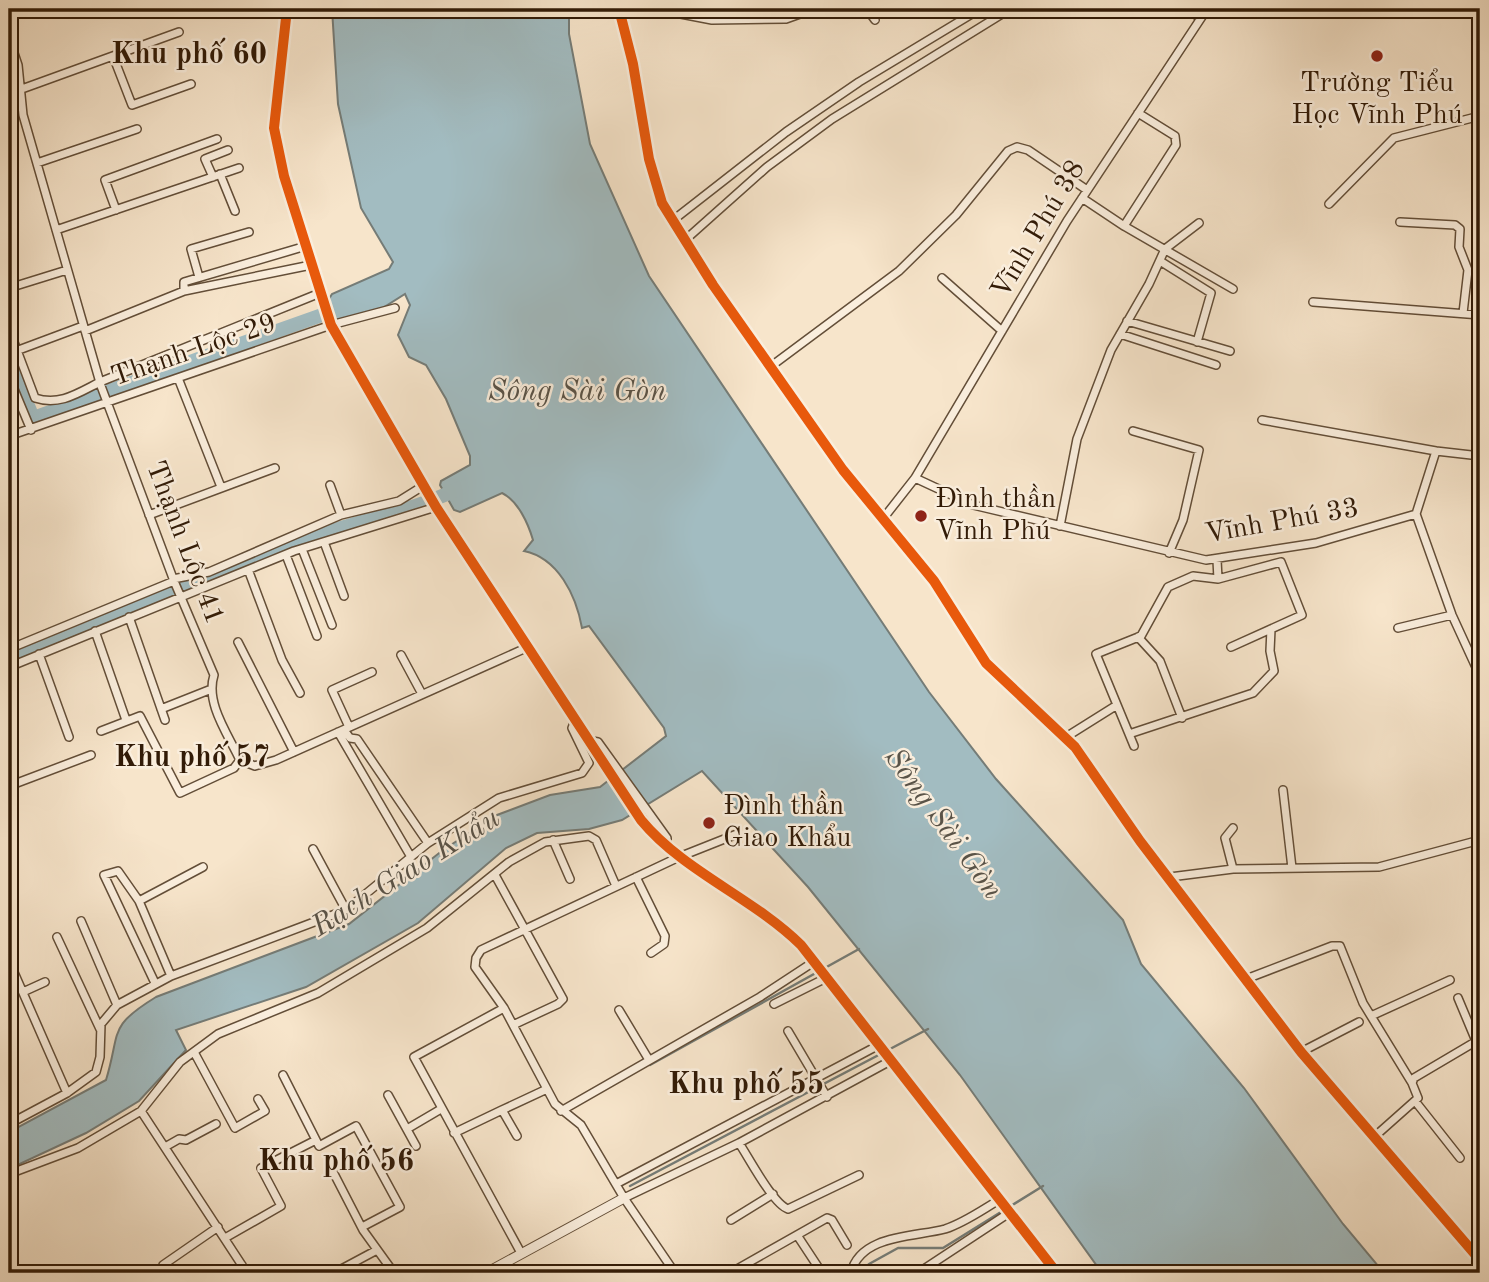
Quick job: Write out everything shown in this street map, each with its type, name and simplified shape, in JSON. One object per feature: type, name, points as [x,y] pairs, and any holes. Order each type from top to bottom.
[{"type":"street","points":[[286,9],[274,128],[284,176],[331,325],[424,488],[526,648],[592,741],[592,747],[641,820],[661,844],[778,922],[816,964],[1057,1273]]},
{"type":"street","points":[[814,9],[786,19],[712,20],[660,10],[619,11],[633,64],[649,159],[662,203],[671,221],[770,367],[882,520],[934,581],[986,663],[1066,737],[1140,841],[1301,1052],[1480,1260]]},
{"type":"street","points":[[867,9],[875,20]]},
{"type":"street","points":[[671,221],[786,132],[863,80],[980,9]]},
{"type":"street","points":[[684,241],[767,167],[832,119],[1010,9]]},
{"type":"street","points":[[1187,9],[1200,18]]},
{"type":"street","name":"Vĩnh Phú 38","points":[[882,520],[915,478],[1082,198],[1207,9]]},
{"type":"street","points":[[19,90],[179,32]]},
{"type":"street","name":"Thạnh Lộc 41","points":[[9,38],[18,65],[19,90],[37,163],[107,403],[173,580],[214,675],[209,690],[240,760]]},
{"type":"street","points":[[113,56],[132,105],[191,84]]},
{"type":"street","points":[[1124,226],[1177,145],[1175,136],[1138,113]]},
{"type":"street","points":[[1329,204],[1394,138],[1480,116]]},
{"type":"street","points":[[37,163],[137,129]]},
{"type":"street","points":[[116,210],[105,180],[217,139]]},
{"type":"street","points":[[770,367],[899,271],[956,215],[1008,151],[1017,147],[1028,150],[1087,190]]},
{"type":"street","points":[[228,150],[205,159],[236,211]]},
{"type":"street","points":[[56,230],[239,168]]},
{"type":"street","points":[[1082,198],[1124,226],[1233,289]]},
{"type":"street","points":[[1400,222],[1455,225],[1460,229],[1459,247],[1468,270],[1463,313]]},
{"type":"street","points":[[1060,526],[1077,439],[1111,349],[1165,250],[1199,223]]},
{"type":"street","points":[[198,277],[191,249],[249,232]]},
{"type":"street","points":[[184,291],[184,282],[306,246]]},
{"type":"street","points":[[1160,261],[1211,293],[1197,342]]},
{"type":"street","points":[[16,351],[84,329],[184,291],[311,265]]},
{"type":"street","points":[[9,288],[67,270]]},
{"type":"street","points":[[942,278],[1002,331]]},
{"type":"street","points":[[9,329],[35,398],[48,403],[67,399],[320,295]]},
{"type":"street","points":[[1313,302],[1480,315]]},
{"type":"street","name":"Thạnh Lộc 29","points":[[9,436],[331,325],[395,308]]},
{"type":"street","points":[[1127,321],[1230,351]]},
{"type":"street","points":[[1120,334],[1216,365]]},
{"type":"street","points":[[9,377],[31,429]]},
{"type":"street","points":[[178,379],[221,487]]},
{"type":"street","points":[[1262,420],[1436,451],[1480,456]]},
{"type":"street","points":[[1133,431],[1199,450],[1183,520],[1169,553]]},
{"type":"street","points":[[1436,451],[1416,514],[1452,615],[1480,676]]},
{"type":"street","points":[[149,515],[275,468]]},
{"type":"street","name":"Vĩnh Phú 33","points":[[915,478],[973,505],[1169,553],[1217,562],[1316,543],[1416,514]]},
{"type":"street","points":[[330,485],[341,515]]},
{"type":"street","points":[[9,649],[173,580],[209,572],[341,515],[399,501],[424,488]]},
{"type":"street","points":[[9,667],[302,549],[436,507]]},
{"type":"street","points":[[324,542],[344,596]]},
{"type":"street","points":[[302,549],[332,625]]},
{"type":"street","points":[[286,555],[317,636]]},
{"type":"street","points":[[1217,562],[1218,578]]},
{"type":"street","points":[[1135,746],[1096,654],[1138,637],[1149,625],[1168,587],[1193,576],[1218,578],[1281,562],[1302,615],[1231,648]]},
{"type":"street","points":[[249,572],[282,660],[300,694]]},
{"type":"street","points":[[1398,628],[1452,615]]},
{"type":"street","points":[[129,617],[165,720]]},
{"type":"street","points":[[1129,734],[1252,693],[1272,676],[1274,664],[1270,651],[1271,629]]},
{"type":"street","points":[[95,631],[126,720]]},
{"type":"street","points":[[1138,637],[1160,661],[1182,718]]},
{"type":"street","points":[[238,642],[295,752]]},
{"type":"street","points":[[101,731],[138,716],[142,719],[180,793],[234,768],[240,760],[255,766],[295,752],[526,648]]},
{"type":"street","points":[[39,654],[69,737]]},
{"type":"street","points":[[401,656],[422,694]]},
{"type":"street","points":[[372,672],[332,690],[344,730],[411,857]]},
{"type":"street","points":[[161,709],[209,690]]},
{"type":"street","points":[[1066,737],[1117,705]]},
{"type":"street","points":[[9,1124],[67,1093],[96,1072],[101,1024],[117,1005],[171,976],[346,910],[428,843],[499,798],[582,774],[589,762],[572,728],[576,718]]},
{"type":"street","points":[[344,730],[350,738],[356,738],[428,843]]},
{"type":"street","points":[[592,741],[598,742],[667,838],[667,846]]},
{"type":"street","points":[[9,786],[91,755]]},
{"type":"street","points":[[1283,790],[1292,868]]},
{"type":"street","points":[[1233,828],[1225,838],[1234,869]]},
{"type":"street","points":[[675,1273],[624,1198],[581,1125],[561,1111],[547,1089],[504,1008],[475,967],[476,958],[481,950],[679,857],[737,834]]},
{"type":"street","points":[[9,1174],[78,1148],[141,1111],[180,1062],[218,1034],[318,993],[427,928],[509,862],[553,840],[589,836],[596,841],[616,886]]},
{"type":"street","points":[[553,840],[570,879]]},
{"type":"street","points":[[1171,880],[1234,869],[1378,867],[1480,840]]},
{"type":"street","points":[[313,849],[346,910]]},
{"type":"street","points":[[138,901],[203,867]]},
{"type":"street","points":[[155,983],[104,874],[118,871],[138,901],[171,976]]},
{"type":"street","points":[[495,875],[564,999],[513,1025]]},
{"type":"street","points":[[636,877],[665,936],[664,944],[651,953]]},
{"type":"street","points":[[81,921],[117,1005]]},
{"type":"street","points":[[57,937],[100,1030]]},
{"type":"street","points":[[1246,979],[1336,945],[1371,1016],[1416,1091],[1415,1101],[1373,1138]]},
{"type":"street","points":[[9,961],[67,1093]]},
{"type":"street","points":[[561,1111],[816,964]]},
{"type":"street","points":[[774,1003],[825,976]]},
{"type":"street","points":[[1371,1016],[1450,980]]},
{"type":"street","points":[[23,992],[45,982]]},
{"type":"street","points":[[1412,1083],[1414,1078],[1478,1040],[1458,998]]},
{"type":"street","points":[[504,1008],[414,1058],[521,1253]]},
{"type":"street","points":[[619,1010],[649,1059]]},
{"type":"street","points":[[1301,1052],[1359,1022]]},
{"type":"street","points":[[788,1031],[825,1094]]},
{"type":"street","points":[[616,1184],[880,1046]]},
{"type":"street","points":[[194,1052],[235,1128],[265,1111],[258,1099]]},
{"type":"street","points":[[486,1273],[624,1198],[739,1143],[890,1058]]},
{"type":"street","points":[[282,1076],[319,1146],[356,1126],[400,1206],[362,1227]]},
{"type":"street","points":[[454,1133],[547,1089]]},
{"type":"street","points":[[388,1095],[416,1146]]},
{"type":"street","points":[[1415,1101],[1460,1158]]},
{"type":"street","points":[[407,1129],[441,1109]]},
{"type":"street","points":[[502,1110],[517,1136]]},
{"type":"street","points":[[141,1111],[167,1146],[247,1273]]},
{"type":"street","points":[[167,1146],[177,1140],[186,1140],[216,1124]]},
{"type":"street","points":[[225,1238],[281,1206],[261,1168],[316,1140]]},
{"type":"street","points":[[739,1143],[773,1194],[783,1207],[788,1209],[859,1175]]},
{"type":"street","points":[[329,1164],[362,1227],[394,1273]]},
{"type":"street","points":[[731,1220],[773,1194]]},
{"type":"street","points":[[851,1273],[856,1259],[891,1237],[944,1229],[1001,1202]]},
{"type":"street","points":[[918,1273],[1009,1213]]},
{"type":"street","points":[[730,1273],[827,1218],[832,1220],[847,1245]]},
{"type":"street","points":[[157,1273],[163,1265],[218,1227]]},
{"type":"street","points":[[797,1235],[822,1273]]},
{"type":"street","points":[[334,1273],[377,1250]]},
{"type":"street","points":[[228,1273],[242,1265]]},
{"type":"water","name":"Sông Sài Gòn","points":[[332,9],[569,9],[569,34],[590,144],[649,276],[929,692],[996,779],[1123,920],[1141,964],[1244,1088],[1343,1224],[1384,1273],[1102,1273],[960,1075],[808,887],[702,771],[622,820],[589,829],[537,833],[506,848],[418,923],[306,987],[176,1030],[186,1050],[139,1101],[86,1133],[9,1169],[9,1132],[106,1080],[118,1031],[140,1007],[156,997],[349,924],[443,850],[497,815],[550,795],[600,787],[666,736],[664,728],[589,626],[582,628],[575,603],[564,580],[547,561],[524,551],[533,540],[513,501],[502,493],[460,512],[454,510],[440,485],[441,481],[470,465],[470,456],[446,399],[426,365],[409,357],[398,335],[410,305],[405,294],[381,309],[341,321],[335,319],[329,299],[332,294],[389,269],[393,262],[361,208],[338,104]]},
{"type":"waterway","points":[[9,359],[33,418],[350,305]]},
{"type":"waterway","points":[[9,657],[277,550],[427,502],[462,487]]},
{"type":"waterway","points":[[650,1065],[859,949]]},
{"type":"waterway","points":[[630,1186],[928,1029]]},
{"type":"waterway","points":[[862,1273],[869,1264],[898,1248],[943,1248],[1043,1186]]},
{"type":"cycle path","points":[[287,9],[274,128],[284,176],[331,325],[436,507],[641,820],[677,855],[782,928],[801,945],[1057,1273]]},
{"type":"cycle path","points":[[619,9],[633,64],[649,159],[662,203],[713,285],[843,470],[934,581],[986,663],[1075,747],[1140,841],[1301,1052],[1480,1260]]},
{"type":"place","name":"Trường Tiểu Học Vĩnh Phú","points":[[1377,56]]},
{"type":"place","name":"Đình thần Vĩnh Phú","points":[[921,516]]},
{"type":"place","name":"Đình thần Giao Khẩu","points":[[709,823]]},
{"type":"district","name":"Khu phố 60","points":[[189,55]]},
{"type":"district","name":"Khu phố 57","points":[[192,758]]},
{"type":"district","name":"Khu phố 55","points":[[746,1085]]},
{"type":"district","name":"Khu phố 56","points":[[336,1162]]},
{"type":"water label","name":"Rạch Giao Khẩu","points":[[406,873]]}]
